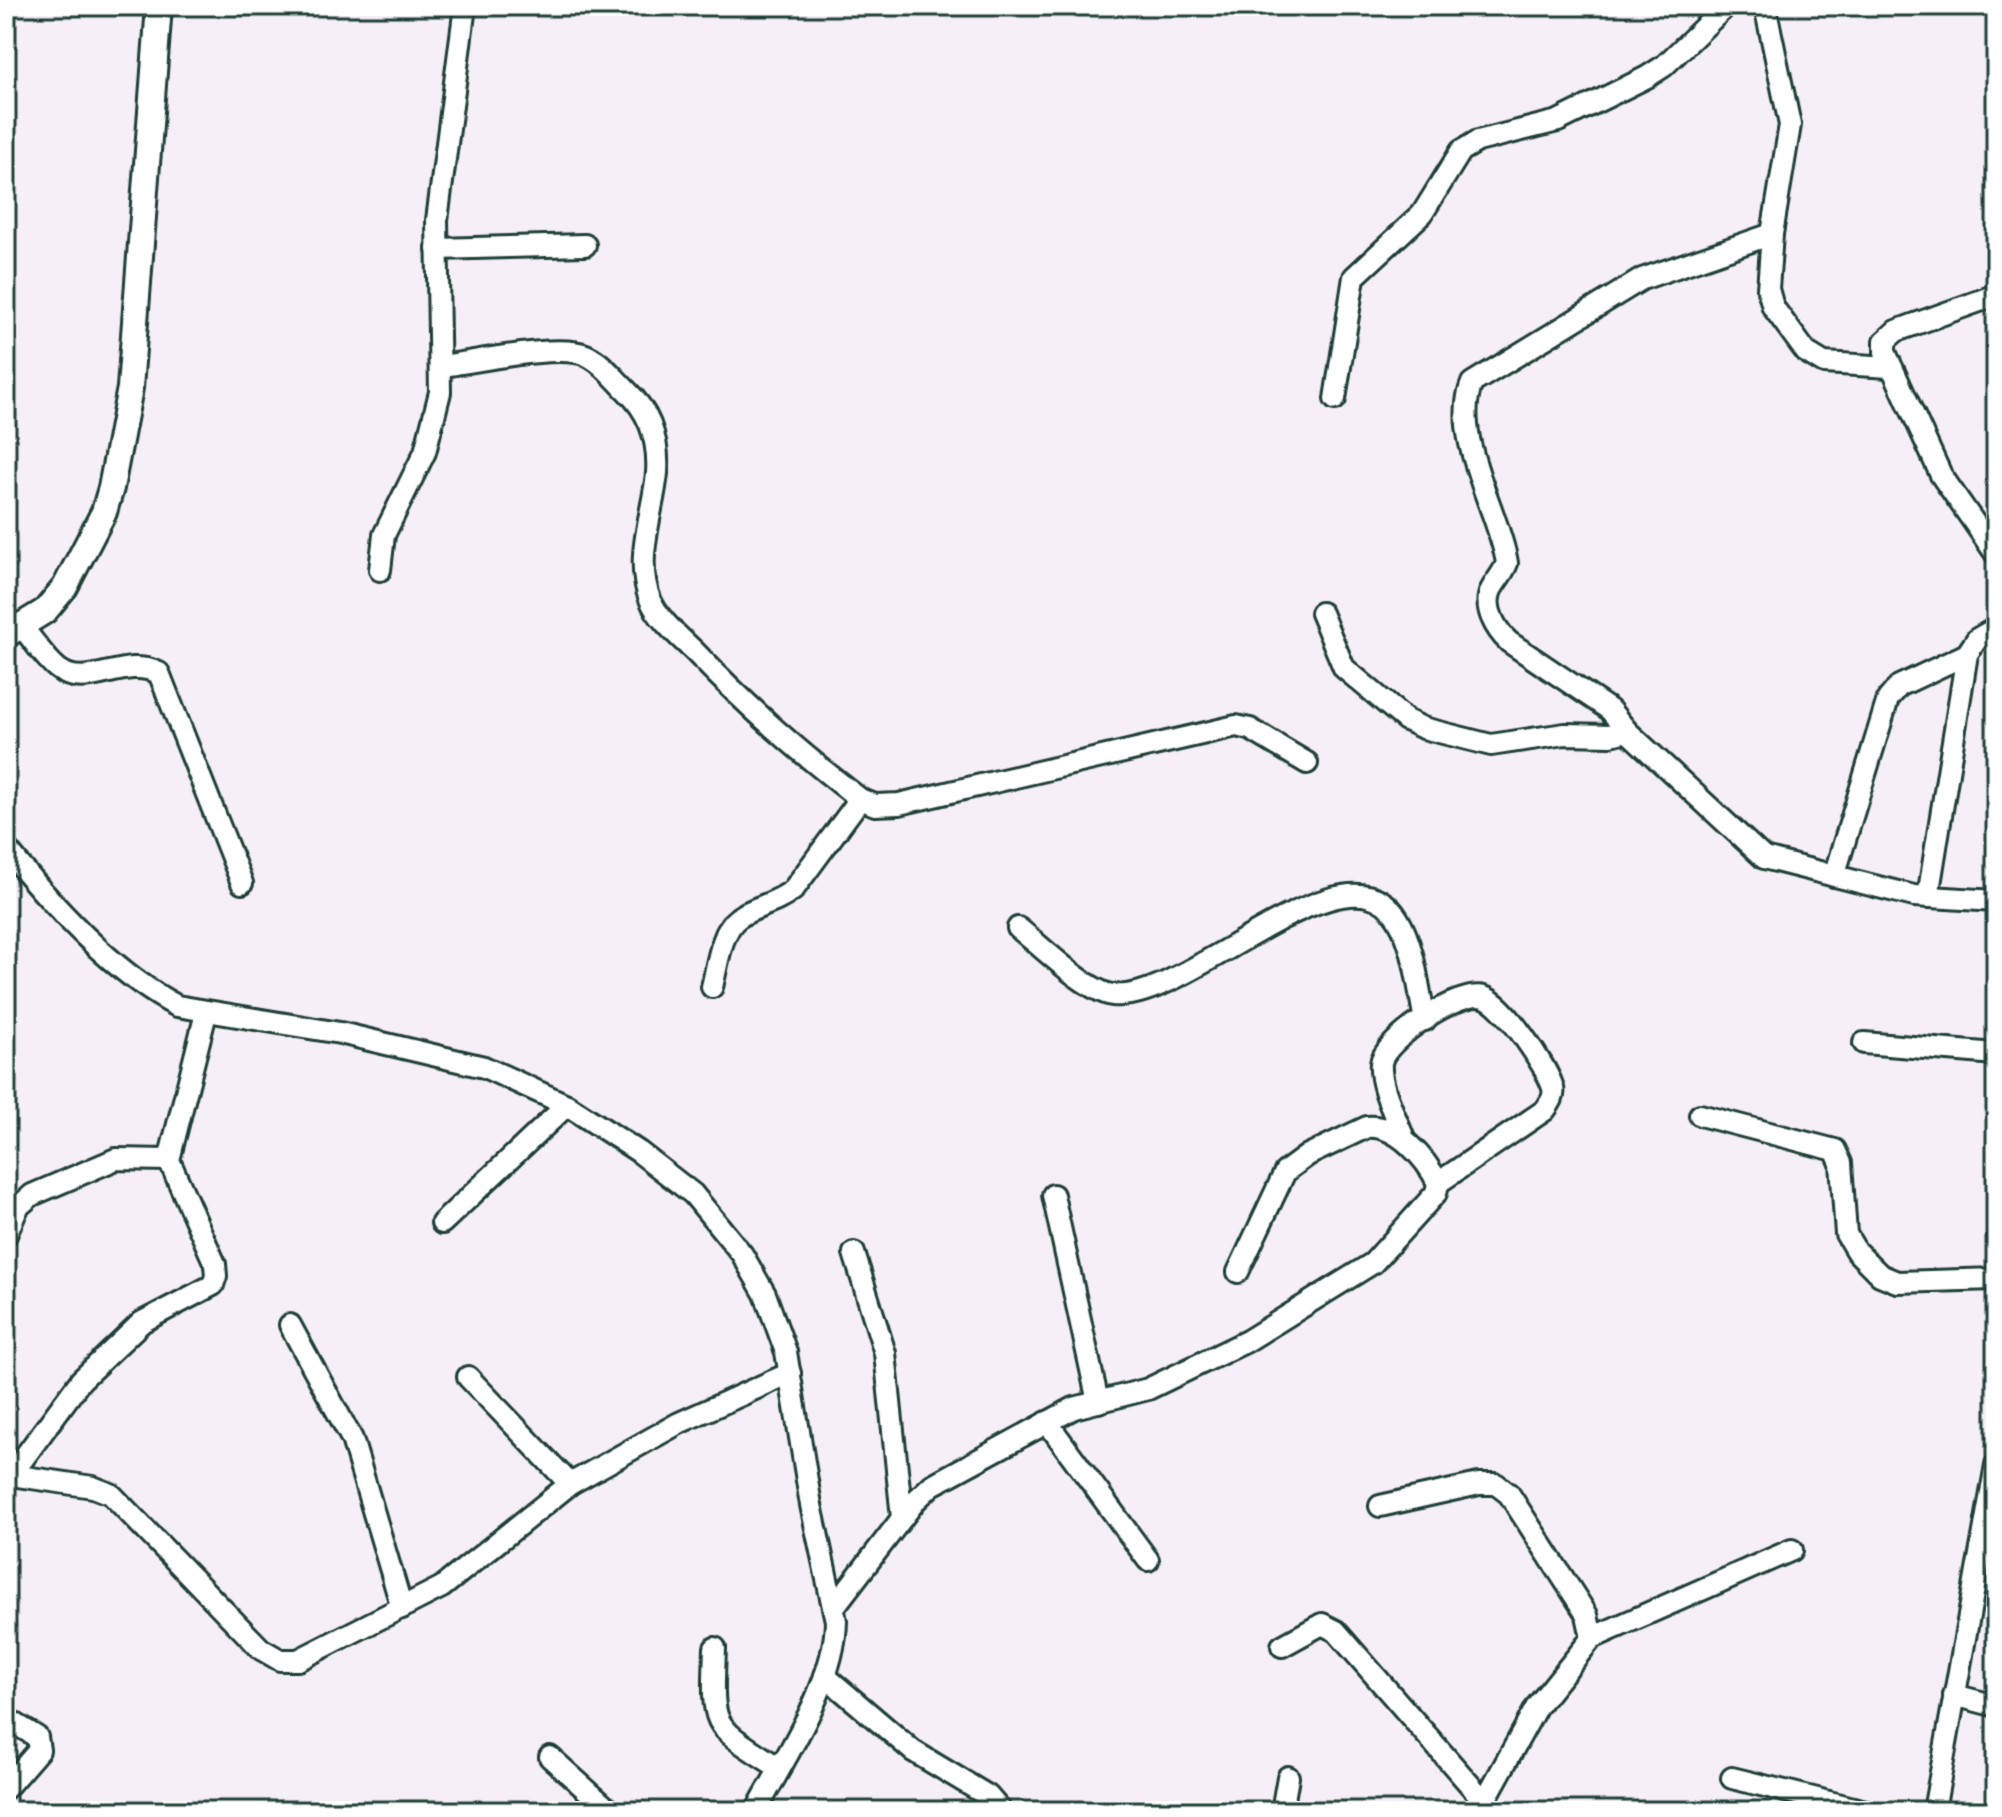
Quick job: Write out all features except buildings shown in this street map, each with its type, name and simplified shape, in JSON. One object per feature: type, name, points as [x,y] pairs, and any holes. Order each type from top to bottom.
[{"type":"main road","points":[[14,630],[45,611],[65,587],[104,512],[111,488],[130,388],[159,6]]},
{"type":"street","points":[[380,570],[384,535],[425,452],[440,392],[442,366],[437,220],[465,6]]},
{"type":"street","points":[[1335,399],[1354,277],[1422,214],[1461,151],[1478,141],[1558,121],[1647,77],[1664,66],[1726,6]]},
{"type":"street","points":[[1765,6],[1790,125],[1772,234],[1768,289],[1773,307],[1806,352],[1824,363],[1890,367]]},
{"type":"street","points":[[1772,234],[1642,279],[1472,383],[1467,395],[1473,461],[1507,563],[1488,599],[1498,632],[1610,710],[1627,731],[1764,858],[1928,897],[1996,901]]},
{"type":"street","points":[[437,249],[585,245]]},
{"type":"street","points":[[1996,295],[1896,331],[1885,341],[1890,367],[1946,485],[1996,554]]},
{"type":"street","points":[[442,366],[562,350],[583,353],[596,360],[641,405],[650,420],[656,446],[657,471],[643,564],[645,584],[659,615],[760,720],[860,799],[875,805],[899,804],[1217,728],[1250,729],[1307,763]]},
{"type":"street","points":[[1321,613],[1344,668],[1406,720],[1423,728],[1491,745],[1565,734],[1611,735],[1627,731]]},
{"type":"street","points":[[1928,897],[1967,654],[1977,639],[1996,628]]},
{"type":"street","points":[[14,630],[70,676],[85,677],[129,666],[146,666],[159,673],[242,883]]},
{"type":"street","points":[[1834,876],[1888,699],[1899,686],[1967,654]]},
{"type":"street","points":[[712,987],[729,929],[738,917],[780,901],[793,890],[860,799]]},
{"type":"street","points":[[6,848],[124,971],[177,1006],[340,1033],[484,1067],[567,1105],[639,1152],[693,1194],[742,1254],[765,1294],[786,1352],[811,1505],[834,1607],[836,1639],[825,1676],[756,1811]]},
{"type":"street","points":[[1018,928],[1096,989],[1121,995],[1181,977],[1315,903],[1343,893],[1368,895],[1381,901],[1397,917],[1405,934],[1425,1020]]},
{"type":"street","points":[[834,1607],[902,1518],[932,1485],[1074,1408],[1148,1389],[1247,1341],[1373,1263],[1436,1193],[1438,1183],[1545,1110],[1553,1098],[1553,1089],[1537,1058],[1497,1005],[1478,995],[1460,999],[1425,1020],[1383,1053],[1381,1065],[1404,1139],[1438,1183]]},
{"type":"street","points":[[9,1478],[81,1380],[142,1322],[213,1285],[215,1264],[169,1160],[206,1013]]},
{"type":"street","points":[[1864,1043],[1996,1054]]},
{"type":"street","points":[[442,1223],[567,1105]]},
{"type":"street","points":[[1700,1115],[1835,1150],[1841,1163],[1846,1234],[1856,1251],[1880,1275],[1897,1282],[1996,1279]]},
{"type":"street","points":[[1238,1272],[1285,1172],[1308,1155],[1367,1127],[1376,1126],[1404,1139]]},
{"type":"street","points":[[6,1235],[18,1207],[32,1195],[116,1159],[169,1160]]},
{"type":"street","points":[[1053,1195],[1098,1402]]},
{"type":"street","points":[[854,1253],[885,1353],[902,1518]]},
{"type":"street","points":[[290,1325],[352,1439],[402,1608]]},
{"type":"street","points":[[9,1478],[93,1487],[111,1494],[261,1649],[280,1660],[298,1660],[442,1587],[570,1484],[679,1423],[790,1373]]},
{"type":"street","points":[[468,1377],[570,1484]]},
{"type":"street","points":[[1047,1422],[1148,1560]]},
{"type":"street","points":[[1934,1811],[1996,1465]]},
{"type":"street","points":[[1380,1506],[1479,1484],[1496,1484],[1509,1494],[1587,1615],[1592,1638]]},
{"type":"street","points":[[1282,1646],[1322,1624],[1336,1631],[1482,1806],[1537,1706],[1592,1638],[1792,1550]]},
{"type":"street","points":[[715,1648],[713,1705],[718,1723],[730,1736],[779,1768]]},
{"type":"street","points":[[825,1676],[913,1751],[988,1796],[998,1810]]},
{"type":"street","points":[[1954,1695],[1996,1706]]},
{"type":"street","points":[[6,1718],[37,1737],[39,1750],[6,1788]]},
{"type":"street","points":[[550,1757],[610,1811]]},
{"type":"street","points":[[1282,1811],[1288,1777]]},
{"type":"street","points":[[1732,1778],[1866,1811]]}]
